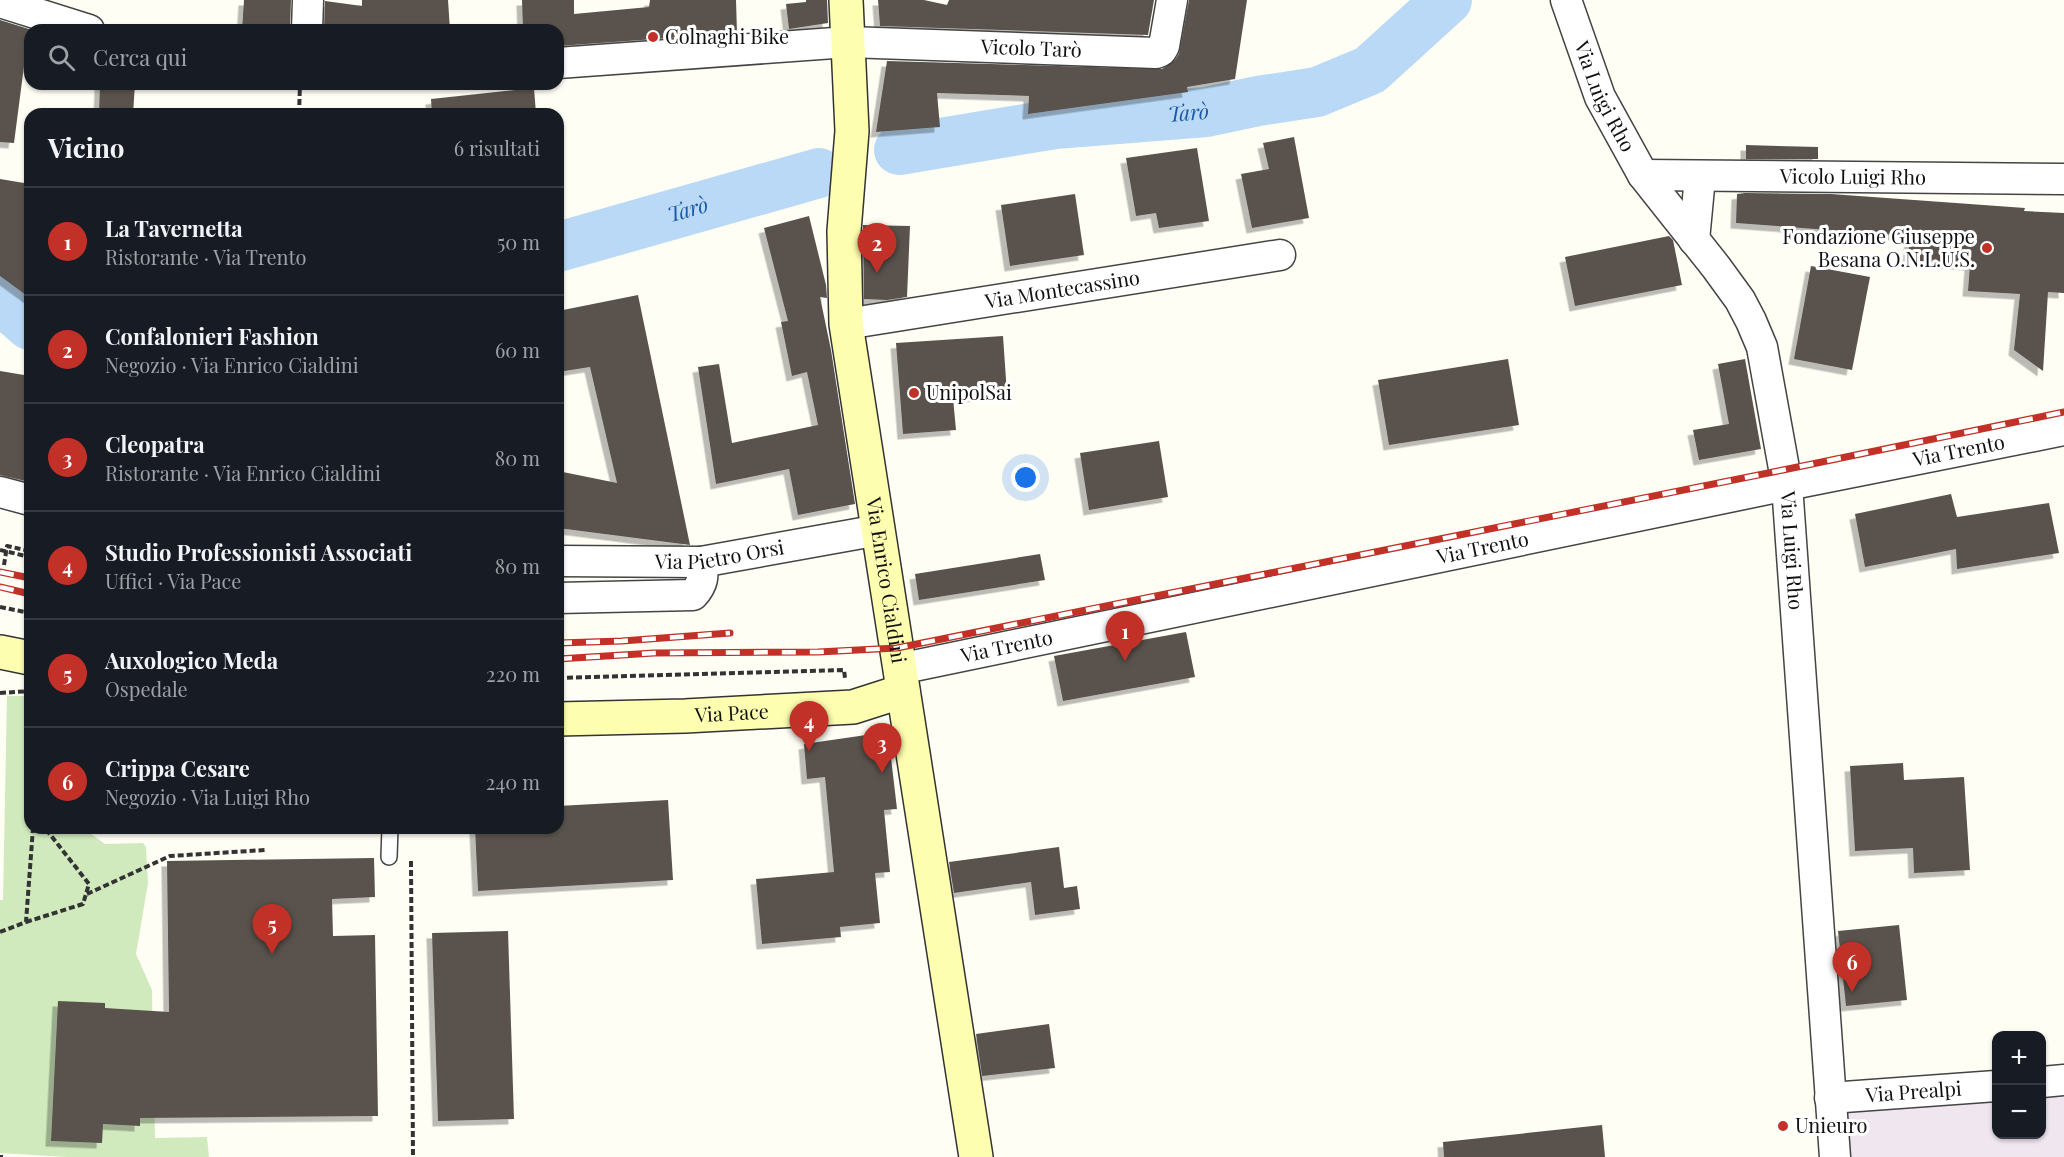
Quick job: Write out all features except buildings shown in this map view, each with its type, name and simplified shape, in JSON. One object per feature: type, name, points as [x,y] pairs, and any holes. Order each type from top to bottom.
[{"type":"street","points":[[307,24],[308,0]]},
{"type":"street","name":"Via Enrico Cialdini","points":[[846,0],[852,131],[843,231],[846,324],[976,1157]]},
{"type":"street","name":"Vicolo Tarò","points":[[564,63],[848,42],[1156,53],[1164,46],[1172,0]]},
{"type":"street","name":"Via Luigi Rho","points":[[1566,0],[1600,97],[1643,175],[1740,300],[1762,347],[1786,485],[1835,1157]]},
{"type":"street","points":[[0,2],[70,24]]},
{"type":"street","name":"Vicolo Luigi Rho","points":[[1643,175],[2064,179]]},
{"type":"street","points":[[1694,240],[1700,177]]},
{"type":"street","name":"Via Montecassino","points":[[846,324],[1280,255]]},
{"type":"street","name":"Via Trento","points":[[901,680],[1786,485],[2064,430]]},
{"type":"street","points":[[0,492],[24,498]]},
{"type":"street","name":"Via Pietro Orsi","points":[[564,562],[702,574],[879,530]]},
{"type":"street","points":[[564,598],[693,595],[702,574]]},
{"type":"street","points":[[0,652],[24,657]]},
{"type":"street","name":"Via Pace","points":[[564,719],[686,716],[852,707],[901,680]]},
{"type":"street","points":[[2046,1082],[2064,1080]]},
{"type":"street","name":"Via Prealpi","points":[[1830,1098],[1992,1086]]},
{"type":"lane","points":[[389,857],[390,834]]},
{"type":"path","points":[[299,90],[299,108]]},
{"type":"path","points":[[4,565],[7,546],[24,550]]},
{"type":"path","points":[[0,550],[24,556]]},
{"type":"path","points":[[0,607],[24,612]]},
{"type":"path","points":[[564,678],[844,670]]},
{"type":"path","points":[[0,693],[24,691]]},
{"type":"path","points":[[26,922],[33,834]]},
{"type":"path","points":[[0,932],[83,904],[89,884],[50,834]]},
{"type":"path","points":[[87,894],[170,856],[266,850]]},
{"type":"path","points":[[411,859],[413,1157]]},
{"type":"shaded area","points":[[2064,1084],[2064,1157],[1839,1157],[1834,1102],[1992,1090],[1992,1139],[2046,1139],[2046,1086]]},
{"type":"green space","points":[[7,696],[24,696],[24,834],[91,834],[105,844],[143,843],[146,847],[148,883],[136,954],[152,990],[155,1138],[207,1137],[209,1157],[67,1157],[0,1153],[0,900],[3,900]]},
{"type":"waterway","name":"Tarò","points":[[899,150],[1055,124],[1206,112],[1317,92],[1370,70],[1447,0]]},
{"type":"waterway","name":"Tarò","points":[[564,245],[819,173]]},
{"type":"waterway","name":"Tarò","points":[[0,299],[24,320]]},
{"type":"railway","points":[[564,659],[654,653],[818,652],[897,648],[2064,412]]},
{"type":"railway","points":[[0,572],[24,577]]},
{"type":"railway","points":[[0,587],[24,593]]},
{"type":"railway","points":[[564,643],[730,633]]},
{"type":"place","name":"Colnaghi Bike","points":[[653,37]]},
{"type":"place","name":"Fondazione Giuseppe Besana O.N.L.U.S.","points":[[1987,248]]},
{"type":"place","name":"Confalonieri Fashion","points":[[877,273]]},
{"type":"place","name":"UnipolSai","points":[[914,393]]},
{"type":"place","name":"La Tavernetta","points":[[1125,661]]},
{"type":"place","name":"Studio Professionisti Associati","points":[[809,751]]},
{"type":"place","name":"Cleopatra","points":[[882,773]]},
{"type":"place","name":"Auxologico Meda","points":[[272,954]]},
{"type":"place","name":"Crippa Cesare","points":[[1852,992]]},
{"type":"place","name":"Unieuro","points":[[1783,1126]]}]
